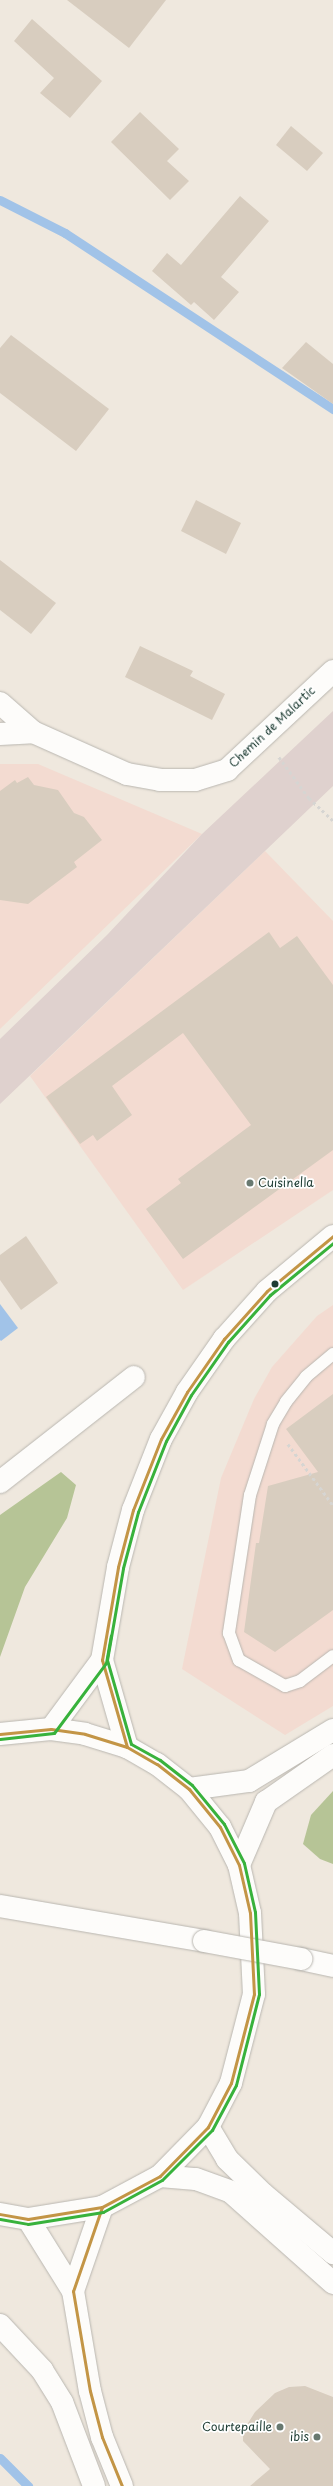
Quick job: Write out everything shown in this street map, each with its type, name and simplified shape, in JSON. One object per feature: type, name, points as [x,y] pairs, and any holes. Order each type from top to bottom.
[{"type":"main road","name":"Chemin de Malartic","points":[[0,734],[33,732],[127,774],[160,780],[195,780],[227,770],[333,671]]},
{"type":"main road","points":[[0,703],[33,732]]},
{"type":"main road","points":[[127,1747],[102,1660],[118,1567],[133,1510],[161,1440],[183,1399],[224,1339],[266,1292],[333,1236]]},
{"type":"main road","points":[[0,1482],[134,1378]]},
{"type":"main road","points":[[51,1729],[102,1660]]},
{"type":"main road","points":[[0,1734],[51,1729],[85,1734],[127,1747],[157,1764],[189,1789],[220,1827],[239,1865],[250,1913],[254,1994],[232,2083],[208,2127],[160,2176],[102,2207],[28,2218],[0,2214]]},
{"type":"main road","points":[[189,1789],[249,1781],[333,1730]]},
{"type":"main road","points":[[239,1865],[266,1802],[333,1755]]},
{"type":"main road","points":[[0,1906],[204,1941],[333,1966]]},
{"type":"main road","points":[[208,2127],[227,2159],[263,2194],[333,2253]]},
{"type":"main road","points":[[160,2176],[196,2179],[231,2192],[333,2283]]},
{"type":"main road","points":[[74,2292],[102,2207]]},
{"type":"main road","points":[[28,2218],[74,2292],[92,2397],[102,2437],[122,2486]]},
{"type":"main road","points":[[0,2325],[42,2370],[62,2402],[94,2486]]},
{"type":"lane","points":[[333,1354],[306,1377],[286,1402],[273,1424],[250,1495],[229,1633],[239,1660],[273,1682],[285,1686],[300,1681],[333,1656]]},
{"type":"path","points":[[263,736],[309,798],[333,820]]},
{"type":"path","points":[[273,1424],[333,1505]]},
{"type":"shaded area","points":[[333,711],[333,786],[0,1104],[0,1039],[107,935],[202,834]]},
{"type":"shaded area","points":[[0,764],[38,764],[202,834],[0,1029]]},
{"type":"shaded area","points":[[265,851],[333,921],[333,1190],[183,1290],[30,1076]]},
{"type":"shaded area","points":[[333,1305],[333,1706],[285,1735],[182,1669],[221,1478],[254,1399],[272,1367],[317,1316]]},
{"type":"green space","points":[[61,1472],[76,1485],[67,1518],[25,1587],[0,1657],[0,1515]]},
{"type":"green space","points":[[333,1791],[333,1864],[320,1859],[303,1844],[311,1815]]},
{"type":"water","points":[[0,1304],[18,1328],[1,1341],[0,1340]]},
{"type":"building","points":[[67,0],[166,0],[129,48]]},
{"type":"building","points":[[32,19],[102,81],[70,118],[40,93],[54,78],[14,41]]},
{"type":"building","points":[[140,112],[179,149],[167,161],[189,181],[170,200],[111,142]]},
{"type":"building","points":[[291,126],[323,153],[307,171],[276,145]]},
{"type":"building","points":[[240,196],[269,221],[221,277],[239,292],[214,320],[194,302],[191,305],[152,271],[167,253],[181,265]]},
{"type":"building","points":[[11,335],[109,409],[76,451],[0,393],[0,348]]},
{"type":"building","points":[[306,342],[333,364],[333,404],[282,368]]},
{"type":"building","points":[[196,500],[241,523],[226,554],[181,531]]},
{"type":"building","points":[[0,560],[56,603],[31,634],[0,610]]},
{"type":"building","points":[[140,646],[193,671],[190,676],[225,694],[212,720],[125,677]]},
{"type":"building","points":[[28,777],[34,785],[58,790],[74,813],[84,817],[102,840],[74,862],[77,867],[28,904],[0,900],[0,791],[15,780],[17,783]]},
{"type":"building","points":[[269,932],[280,948],[297,936],[333,985],[333,1150],[183,1259],[146,1209],[181,1183],[178,1179],[251,1125],[183,1033],[112,1086],[132,1115],[97,1141],[93,1135],[80,1144],[46,1097]]},
{"type":"building","points":[[26,1236],[58,1283],[21,1310],[0,1280],[0,1255]]},
{"type":"building","points":[[333,1394],[333,1610],[275,1652],[244,1632],[256,1543],[259,1543],[268,1486],[318,1472],[286,1429]]},
{"type":"building","points":[[305,2386],[333,2397],[333,2486],[250,2486],[270,2469],[243,2441],[243,2431],[255,2412],[275,2393],[289,2387]]},
{"type":"waterway","points":[[0,200],[65,233],[333,409]]},
{"type":"waterway","points":[[0,2458],[28,2486]]},
{"type":"transit line","points":[[127,1747],[102,1660],[118,1567],[133,1510],[161,1439],[187,1392],[224,1339],[267,1291],[333,1236]]},
{"type":"transit line","points":[[0,2219],[28,2224],[103,2212],[162,2180],[212,2130],[236,2085],[259,1994],[255,1912],[244,1863],[224,1824],[192,1785],[160,1760],[131,1744],[107,1660],[123,1568],[138,1512],[166,1441],[191,1395],[228,1342],[270,1295],[333,1243]]},
{"type":"transit line","points":[[0,1739],[54,1733],[106,1663],[111,1635]]},
{"type":"transit line","points":[[0,1734],[51,1729],[85,1734],[127,1747],[157,1764],[189,1789],[220,1827],[239,1865],[250,1913],[254,1994],[231,2083],[208,2127],[160,2176],[102,2207],[28,2219],[0,2214]]},
{"type":"transit line","points":[[102,2207],[73,2291],[90,2391],[102,2437],[122,2486]]},
{"type":"place","name":"Cuisinella","points":[[250,1183]]},
{"type":"place","name":"Courtepaille","points":[[280,2427]]},
{"type":"place","name":"ibis","points":[[317,2437]]}]
